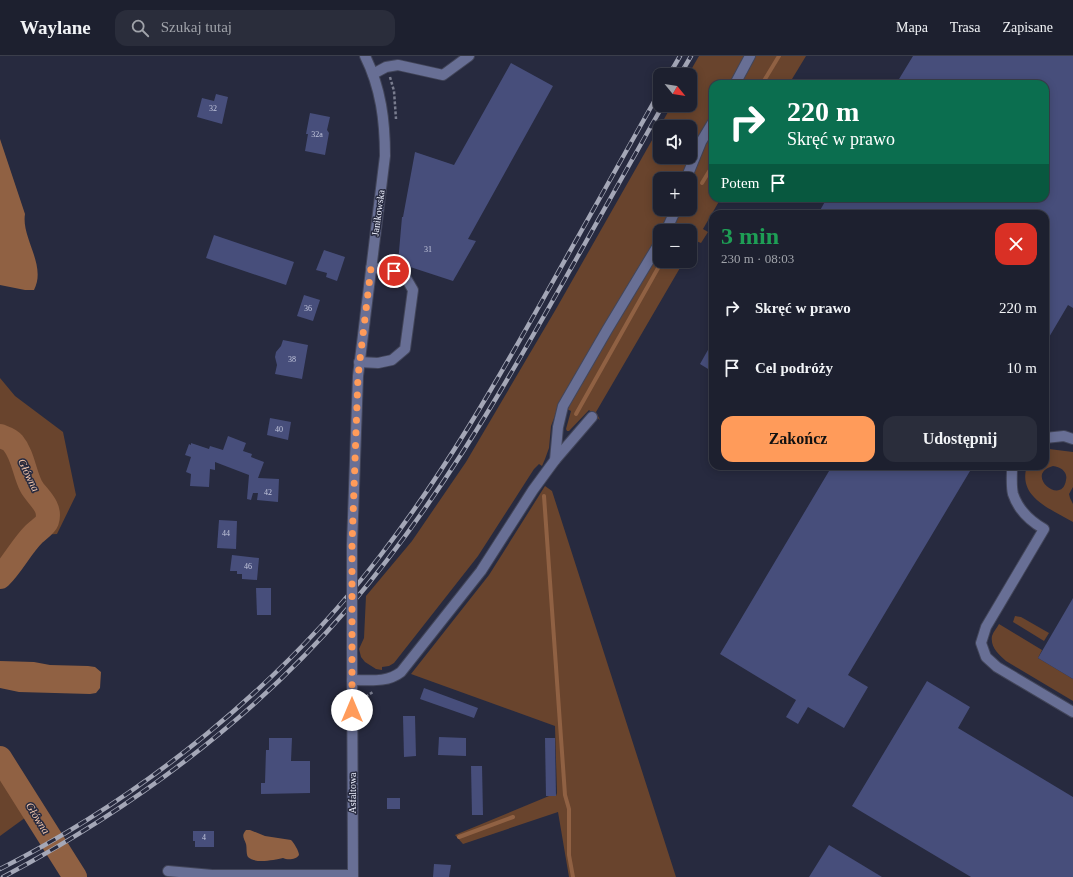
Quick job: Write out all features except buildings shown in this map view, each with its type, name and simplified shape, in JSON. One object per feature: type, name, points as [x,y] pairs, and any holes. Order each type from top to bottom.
[{"type":"street","name":"Janikowska","points":[[352,709],[352,545],[358,376],[385,156],[383,111],[373,74],[365,56]]},
{"type":"street","points":[[373,74],[386,67],[398,65],[443,75],[469,56]]},
{"type":"street","points":[[737,80],[750,56]]},
{"type":"street","points":[[689,172],[701,142],[709,129]]},
{"type":"street","points":[[555,460],[558,427],[563,406],[653,254]]},
{"type":"street","points":[[359,362],[378,363],[392,360],[405,349],[413,290],[403,274],[386,269],[371,268]]},
{"type":"street","points":[[352,680],[378,680],[394,678],[405,668],[481,571],[533,490],[555,460],[592,417]]},
{"type":"street","points":[[1049,438],[1064,436],[1073,439]]},
{"type":"street","points":[[1012,470],[1013,493],[1022,510],[1032,522],[1044,529],[986,627],[981,643],[986,657],[997,667],[1073,712]]},
{"type":"street","name":"Asfaltowa","points":[[352,709],[353,876]]},
{"type":"street","points":[[168,871],[212,875],[353,876]]},
{"type":"shaded area","points":[[699,56],[806,56],[791,80],[709,80],[709,202],[719,202],[714,210],[709,210],[709,219],[703,229],[708,232],[701,243],[697,241],[697,224],[653,224],[653,268],[680,268],[596,412],[600,420],[589,410],[569,431],[567,431],[566,429],[571,411],[559,405],[551,426],[549,448],[542,466],[539,464],[534,469],[478,556],[394,663],[389,666],[382,667],[382,670],[376,669],[365,662],[361,657],[359,649],[364,638],[366,596],[412,541],[466,462],[556,309],[653,138],[653,164],[697,164],[697,120],[663,120],[668,112],[697,112],[697,68],[692,68]]},
{"type":"shaded area","points":[[0,139],[25,214],[27,232],[36,261],[38,271],[34,290],[25,290],[0,285]]},
{"type":"shaded area","points":[[0,378],[15,396],[63,432],[76,495],[57,534],[40,535],[0,580]]},
{"type":"shaded area","points":[[1049,449],[1073,452],[1073,487],[1069,494],[1073,504],[1073,522],[1038,501],[1031,494],[1025,477],[1026,470],[1045,470],[1042,475],[1043,481],[1052,490],[1058,490],[1063,487],[1066,480],[1066,475],[1061,469],[1053,466],[1049,468]]},
{"type":"shaded area","points":[[545,486],[552,491],[676,877],[569,877],[558,812],[463,844],[455,835],[549,796],[556,796],[557,793],[555,726],[411,674],[489,575]]},
{"type":"shaded area","points":[[1015,616],[1021,617],[1049,633],[1044,641],[1013,622]]},
{"type":"shaded area","points":[[999,624],[1042,650],[1038,658],[1073,679],[1073,701],[1006,661],[1001,656],[992,644],[993,634]]},
{"type":"shaded area","points":[[0,661],[95,667],[101,672],[100,688],[96,693],[90,694],[19,692],[0,688]]},
{"type":"shaded area","points":[[0,762],[33,812],[0,836]]},
{"type":"shaded area","points":[[246,830],[250,830],[265,836],[291,840],[299,855],[296,858],[291,859],[283,858],[260,861],[251,859],[247,856],[246,844],[243,837]]},
{"type":"waterway","points":[[764,80],[779,56]]},
{"type":"waterway","points":[[702,183],[709,172]]},
{"type":"waterway","points":[[576,414],[658,268]]},
{"type":"waterway","name":"Główna","points":[[0,436],[10,440],[13,443],[21,458],[31,486],[43,502],[48,516],[45,525],[29,539],[0,577]]},
{"type":"waterway","points":[[544,496],[565,795],[569,809],[569,855],[573,877]]},
{"type":"waterway","name":"Główna","points":[[0,758],[75,877]]},
{"type":"waterway","points":[[459,837],[513,817]]},
{"type":"railway","points":[[673,68],[680,56]]},
{"type":"railway","points":[[684,68],[691,56]]},
{"type":"railway","points":[[0,869],[54,840],[107,807],[158,772],[207,734],[254,693],[299,649],[341,604],[380,556],[448,460],[489,394],[653,103]]},
{"type":"railway","points":[[3,877],[98,821],[144,791],[189,758],[273,687],[312,648],[349,607],[380,570],[409,531],[463,452],[513,370],[659,112]]},
{"type":"route","points":[[352,710],[352,545],[358,376],[371,268],[394,271]]}]
